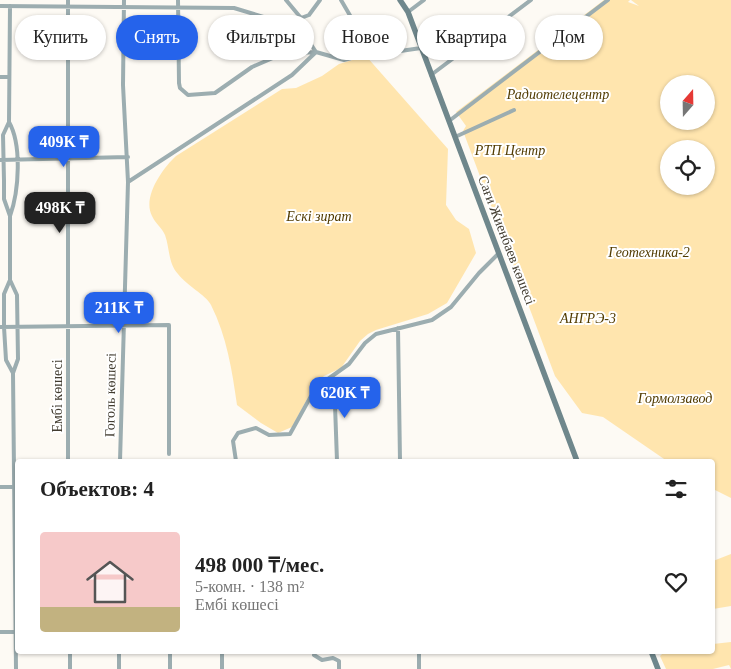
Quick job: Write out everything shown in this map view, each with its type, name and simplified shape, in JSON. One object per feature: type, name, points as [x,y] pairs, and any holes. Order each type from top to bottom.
[{"type":"main road","name":"Сағи Жиенбаев көшесі","points":[[400,0],[408,12],[417,37]]},
{"type":"main road","name":"Сағи Жиенбаев көшесі","points":[[425,60],[498,254],[544,369],[576,459]]},
{"type":"main road","points":[[652,654],[658,669]]},
{"type":"street","points":[[4,0],[2,6],[178,6],[234,8],[257,15]]},
{"type":"street","points":[[16,0],[16,6]]},
{"type":"street","name":"Ембі көшесі","points":[[68,0],[70,158],[68,459]]},
{"type":"street","name":"Гоголь көшесі","points":[[120,459],[122,325],[128,182],[123,86],[124,0]]},
{"type":"street","points":[[178,0],[177,68],[180,88],[188,95],[215,93],[252,67],[282,54],[316,52],[324,54]]},
{"type":"street","points":[[286,0],[298,15]]},
{"type":"street","points":[[309,15],[320,0]]},
{"type":"street","points":[[341,0],[350,15]]},
{"type":"street","points":[[408,12],[424,0]]},
{"type":"street","points":[[431,75],[531,0]]},
{"type":"street","points":[[449,121],[608,0]]},
{"type":"street","points":[[10,6],[9,122],[3,134],[2,160],[4,199],[10,216]]},
{"type":"street","points":[[128,182],[292,75],[316,52]]},
{"type":"street","points":[[0,77],[8,77]]},
{"type":"street","points":[[455,137],[514,110]]},
{"type":"street","points":[[9,122],[16,134],[17,195],[10,216],[10,280],[4,294],[2,327],[6,360],[13,373]]},
{"type":"street","points":[[2,160],[128,157]]},
{"type":"street","points":[[236,459],[233,441],[238,433],[256,428],[269,435],[290,434],[311,396],[321,384],[334,377],[349,364],[365,343],[376,334],[432,320],[451,307],[479,273],[498,254]]},
{"type":"street","points":[[10,280],[18,295],[18,359],[13,373],[15,459]]},
{"type":"street","points":[[2,327],[169,325],[168,454]]},
{"type":"street","points":[[398,328],[400,459]]},
{"type":"street","points":[[334,377],[337,459]]},
{"type":"street","points":[[0,487],[15,487]]},
{"type":"street","points":[[0,632],[15,632]]},
{"type":"street","points":[[16,654],[16,669]]},
{"type":"street","points":[[70,654],[70,669]]},
{"type":"street","points":[[119,654],[119,669]]},
{"type":"street","points":[[170,654],[170,669]]},
{"type":"street","points":[[222,654],[222,669]]},
{"type":"street","points":[[314,654],[322,660],[333,658],[340,661],[339,669]]},
{"type":"street","points":[[419,654],[419,669]]},
{"type":"green space","points":[[604,0],[630,0],[628,2],[639,6],[631,0],[731,0],[731,498],[715,490],[715,459],[664,459],[603,417],[582,413],[555,376],[463,131],[466,126],[456,112],[535,52],[535,60],[603,60],[603,15],[584,15]]},
{"type":"green space","name":"Ескі зират","points":[[352,60],[370,60],[448,149],[446,205],[456,220],[469,229],[476,253],[447,303],[428,314],[368,334],[360,341],[341,368],[324,376],[314,386],[292,427],[278,433],[237,405],[228,354],[217,317],[208,301],[175,270],[165,235],[152,216],[150,200],[155,183],[176,156],[282,89],[296,88],[322,76],[339,64]]},
{"type":"green space","points":[[731,554],[731,606],[715,609],[715,560]]},
{"type":"green space","points":[[731,642],[731,669],[729,665],[713,669],[666,669],[660,656],[662,654],[715,654],[715,644]]},
{"type":"park label","name":"Радиотелецентр","points":[[558,94]]},
{"type":"park label","name":"РТП Центр","points":[[510,150]]},
{"type":"park label","name":"Геотехника-2","points":[[649,252]]},
{"type":"park label","name":"АНГРЭ-3","points":[[588,318]]},
{"type":"park label","name":"Гормолзавод","points":[[675,398]]}]
